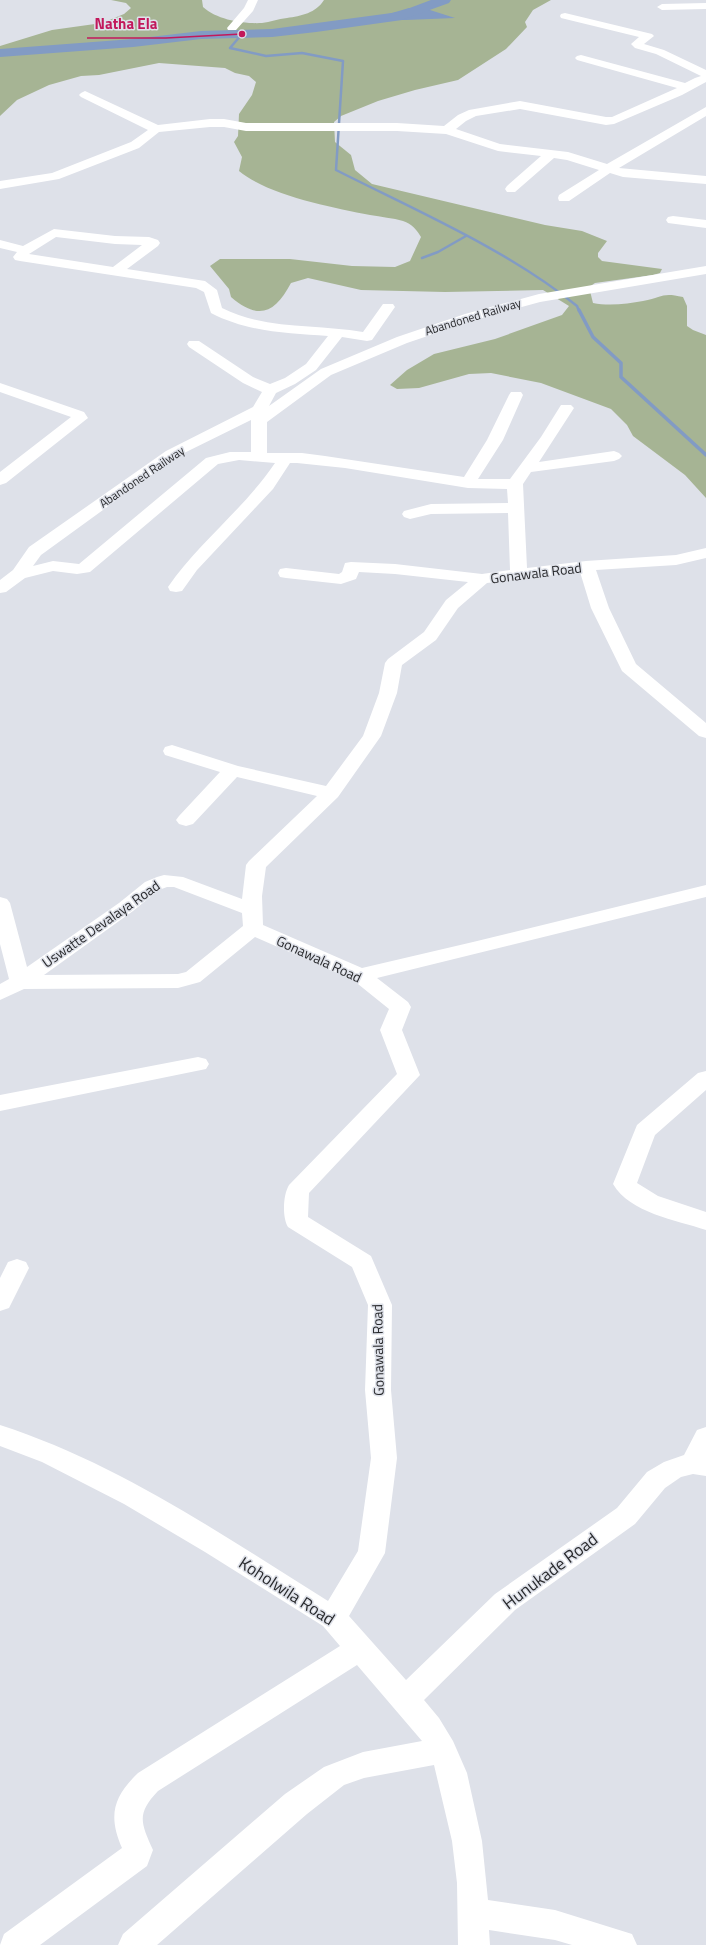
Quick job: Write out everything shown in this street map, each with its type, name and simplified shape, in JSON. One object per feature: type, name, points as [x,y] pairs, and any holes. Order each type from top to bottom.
[{"type":"street","points":[[232,28],[249,9],[253,0]]},
{"type":"street","points":[[662,7],[706,6]]},
{"type":"street","points":[[565,16],[648,36],[637,44],[639,46],[660,52],[706,74]]},
{"type":"street","points":[[581,58],[686,87]]},
{"type":"street","points":[[447,130],[462,118],[473,113],[520,104],[610,121],[672,96],[686,87],[706,79]]},
{"type":"street","points":[[84,95],[156,129]]},
{"type":"street","points":[[564,198],[608,169],[706,111]]},
{"type":"street","points":[[0,185],[54,176],[135,145],[156,129],[210,123],[224,123],[246,127],[397,127],[447,130],[498,147],[568,156],[608,169],[662,178],[706,180]]},
{"type":"street","points":[[510,189],[551,154]]},
{"type":"street","points":[[673,220],[706,224]]},
{"type":"street","points":[[117,270],[153,243],[149,241],[115,240],[54,233],[25,250],[20,257],[117,270],[200,284],[210,290],[216,310],[227,317],[262,324],[338,332],[367,337],[388,307]]},
{"type":"street","points":[[0,244],[25,250]]},
{"type":"street","name":"Abandoned Railway","points":[[0,588],[19,574],[35,551],[171,454],[259,415],[326,372],[402,340],[470,317],[539,298],[706,270]]},
{"type":"street","points":[[259,457],[259,415],[270,390],[290,381],[311,366],[338,332]]},
{"type":"street","points":[[194,344],[248,380],[270,390]]},
{"type":"street","points":[[0,387],[79,415],[80,418],[0,480]]},
{"type":"street","points":[[468,483],[495,440],[516,395]]},
{"type":"street","points":[[519,574],[515,484],[548,438],[566,408]]},
{"type":"street","points":[[19,574],[53,566],[77,569],[84,568],[212,461],[224,456],[237,454],[284,459],[303,458],[375,469],[404,471],[468,483],[515,484]]},
{"type":"street","points":[[527,468],[614,456]]},
{"type":"street","points":[[176,587],[191,566],[267,486],[284,459]]},
{"type":"street","points":[[410,514],[431,509],[516,508]]},
{"type":"street","name":"Gonawala Road","points":[[333,1618],[371,1553],[384,1458],[378,1390],[380,1305],[362,1262],[296,1221],[297,1191],[409,1075],[391,1030],[400,1007],[360,975],[253,919],[252,896],[256,865],[331,793],[372,736],[388,693],[394,663],[430,636],[452,604],[482,579],[586,566],[676,560],[706,553]]},
{"type":"street","points":[[586,566],[600,608],[628,667],[706,732]]},
{"type":"street","points":[[286,573],[341,578],[350,574],[351,567],[395,569],[482,579]]},
{"type":"street","points":[[172,752],[234,770],[331,793]]},
{"type":"street","points":[[186,820],[203,800],[234,770]]},
{"type":"street","name":"Uswatte Devalaya Road","points":[[0,993],[20,982],[126,907],[152,886],[164,881],[176,881],[253,919]]},
{"type":"street","points":[[360,975],[472,950],[706,891]]},
{"type":"street","points":[[0,903],[20,982],[178,981],[193,977],[253,919]]},
{"type":"street","points":[[0,1103],[198,1064]]},
{"type":"street","points":[[706,1078],[646,1131],[625,1184],[627,1189],[642,1198],[706,1221]]},
{"type":"street","points":[[0,1302],[17,1268]]},
{"type":"street","name":"Koholwila Road","points":[[0,1435],[51,1455],[134,1496],[215,1544],[333,1618],[405,1700],[428,1728],[443,1750],[452,1773],[467,1841],[472,1883],[474,1945]]},
{"type":"street","points":[[700,1464],[706,1437]]},
{"type":"street","name":"Hunukade Road","points":[[405,1700],[505,1602],[626,1516],[656,1480],[673,1469],[700,1464]]},
{"type":"street","points":[[15,1945],[136,1856],[138,1850],[129,1828],[129,1804],[135,1794],[148,1782],[360,1648]]},
{"type":"street","points":[[134,1945],[285,1814],[334,1776],[363,1765],[443,1750]]},
{"type":"street","points":[[473,1913],[555,1925],[621,1945]]},
{"type":"green space","points":[[111,0],[202,0],[203,7],[223,18],[239,22],[265,23],[303,15],[317,8],[324,0],[551,0],[533,10],[525,22],[527,27],[506,49],[458,80],[415,90],[378,101],[341,116],[334,122],[335,142],[351,155],[355,170],[372,184],[545,225],[582,231],[607,241],[598,253],[598,257],[602,261],[662,269],[660,273],[653,275],[595,283],[589,287],[593,303],[599,304],[631,303],[666,295],[683,297],[687,306],[687,326],[706,335],[706,498],[685,475],[633,436],[627,425],[611,409],[541,383],[491,373],[469,374],[419,388],[397,389],[390,385],[407,370],[434,354],[495,339],[562,315],[569,306],[543,290],[445,292],[361,290],[308,278],[291,283],[279,301],[266,310],[258,311],[250,309],[241,305],[231,297],[229,289],[210,266],[220,259],[290,259],[352,266],[395,267],[410,261],[421,237],[414,228],[403,221],[337,208],[284,194],[252,180],[239,171],[242,157],[234,142],[238,136],[239,114],[252,95],[256,82],[249,76],[235,73],[225,68],[159,63],[99,75],[81,76],[49,85],[17,100],[0,116],[0,46],[52,30],[102,23],[124,14],[131,8],[126,3]]},
{"type":"water","points":[[409,8],[430,10],[455,18],[368,20]]},
{"type":"waterway","points":[[0,53],[133,43],[201,35],[272,33],[316,28],[402,16],[444,0]]},
{"type":"waterway","points":[[242,34],[230,48],[266,56],[302,53],[343,61],[336,170],[429,216],[491,249],[550,286],[577,306],[579,311]]},
{"type":"waterway","points":[[422,258],[438,252],[466,236]]},
{"type":"waterway","points":[[579,310],[593,337],[621,363],[621,377],[706,455]]},
{"type":"place","name":"Natha Ela","points":[[242,34]]}]
